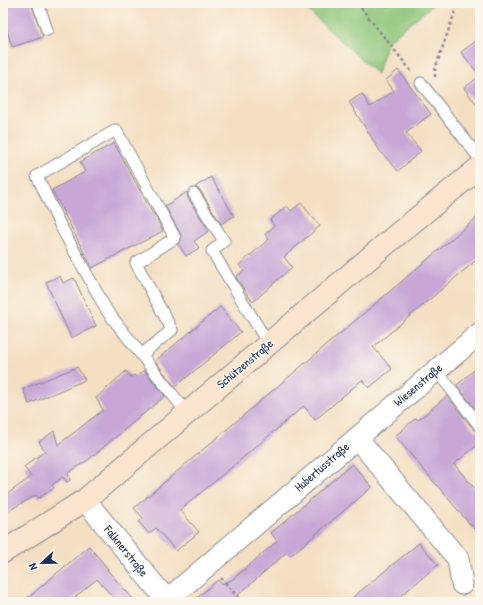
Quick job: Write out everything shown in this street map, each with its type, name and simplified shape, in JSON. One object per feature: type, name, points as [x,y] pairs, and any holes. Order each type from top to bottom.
[{"type":"main road","name":"Schützenstraße","points":[[3,552],[85,500],[480,167]]},
{"type":"street","name":"Wiesenstraße","points":[[357,438],[480,333]]},
{"type":"street","name":"Hubertusstraße","points":[[167,601],[357,438],[458,559],[462,584]]},
{"type":"street","name":"Falknerstraße","points":[[85,500],[167,601]]},
{"type":"lane","points":[[38,3],[47,30]]},
{"type":"lane","points":[[422,83],[480,159]]},
{"type":"lane","points":[[141,355],[172,330],[136,263],[175,238],[116,130],[37,176],[60,225],[108,312],[141,355],[187,413]]},
{"type":"lane","points":[[194,194],[224,241],[212,251],[269,345]]},
{"type":"lane","points":[[436,370],[480,426]]},
{"type":"path","points":[[357,3],[422,83]]},
{"type":"path","points":[[433,98],[435,68],[458,3]]},
{"type":"path","points":[[209,564],[242,602]]},
{"type":"green space","points":[[300,3],[435,3],[388,41],[377,74]]},
{"type":"building","points":[[3,3],[31,3],[43,37],[12,47],[3,17]]},
{"type":"building","points":[[480,38],[480,76],[461,52]]},
{"type":"building","points":[[398,70],[431,114],[406,133],[421,151],[398,171],[380,151],[349,102],[362,94],[370,107],[394,91],[386,80]]},
{"type":"building","points":[[480,76],[480,109],[464,88]]},
{"type":"building","points":[[114,143],[163,231],[92,268],[52,190],[85,172],[80,162]]},
{"type":"building","points":[[211,177],[234,216],[221,224],[200,190],[195,187]]},
{"type":"building","points":[[187,192],[188,198],[209,231],[194,241],[199,248],[186,256],[178,244],[181,241],[181,235],[165,206]]},
{"type":"building","points":[[301,203],[320,226],[284,257],[292,267],[253,302],[236,277],[244,271],[239,265],[269,239],[265,234],[274,226],[270,220],[287,206],[291,211]]},
{"type":"building","points":[[480,215],[480,257],[373,347],[392,369],[369,388],[362,380],[315,420],[304,406],[180,510],[199,532],[176,551],[156,528],[149,534],[139,522],[143,518],[134,508]]},
{"type":"building","points":[[60,276],[63,283],[74,278],[96,326],[71,338],[46,282]]},
{"type":"building","points":[[220,307],[241,332],[175,387],[155,361]]},
{"type":"building","points":[[480,365],[480,415],[457,385]]},
{"type":"building","points":[[77,367],[85,380],[29,404],[23,389]]},
{"type":"building","points":[[144,370],[165,396],[88,460],[68,473],[70,480],[67,482],[63,477],[52,485],[54,488],[39,498],[36,495],[3,514],[3,497],[31,477],[24,467],[45,451],[39,442],[54,431],[58,445],[103,410],[96,398],[126,371],[131,377],[134,375],[136,377]]},
{"type":"building","points":[[447,396],[474,430],[480,433],[480,443],[454,464],[480,495],[480,536],[395,436],[416,418],[418,420]]},
{"type":"building","points":[[352,464],[372,487],[290,556],[287,552],[230,602],[192,602],[218,580],[221,584],[232,580],[277,541],[271,533]]},
{"type":"building","points":[[419,543],[438,565],[393,602],[347,602]]},
{"type":"building","points":[[89,546],[108,569],[107,570],[136,602],[117,602],[97,579],[69,602],[23,602]]}]
